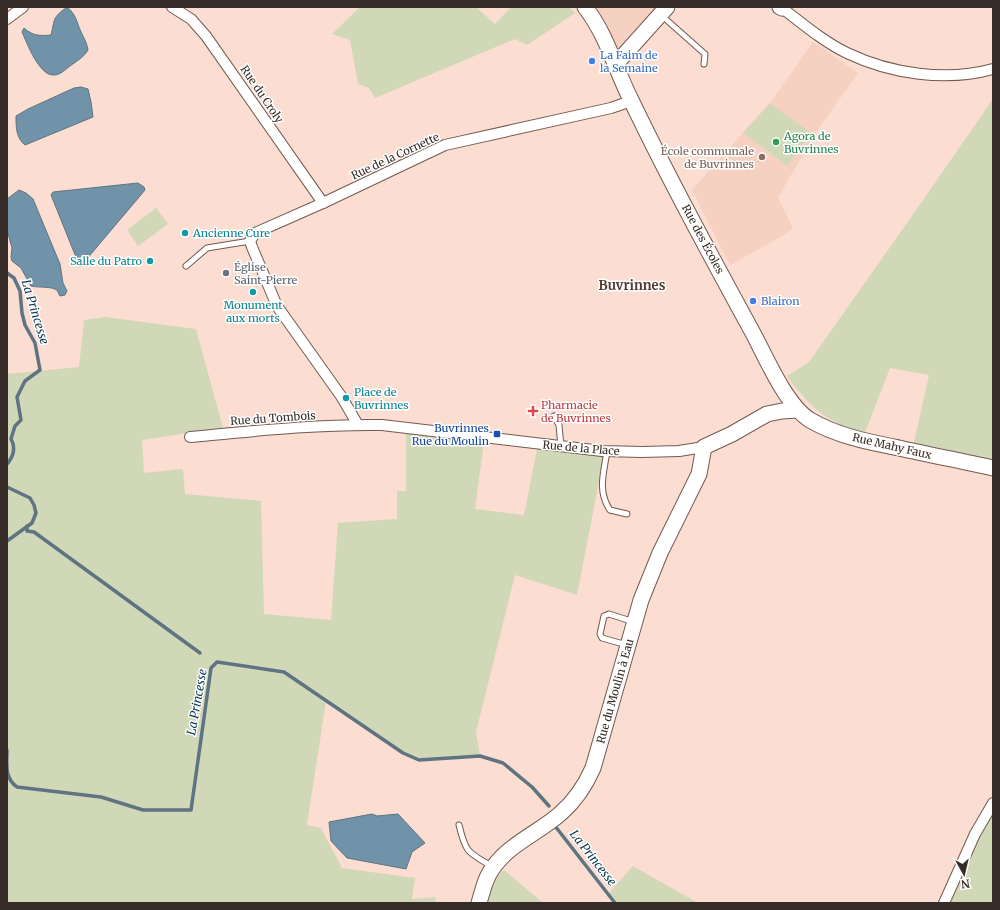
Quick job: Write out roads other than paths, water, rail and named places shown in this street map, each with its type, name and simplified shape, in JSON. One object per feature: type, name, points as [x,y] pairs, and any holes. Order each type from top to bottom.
[{"type":"street","points":[[7,19],[23,7]]},
{"type":"street","name":"Rue du Croly","points":[[172,7],[191,19],[220,53],[323,203]]},
{"type":"street","name":"Rue des Écoles","points":[[585,7],[599,29],[631,101],[774,373],[797,410]]},
{"type":"street","points":[[782,7],[818,35],[847,53],[875,64],[898,70],[939,75],[970,74],[993,69]]},
{"type":"street","points":[[615,65],[663,11]]},
{"type":"street","name":"Rue de la Cornette","points":[[250,240],[255,233],[445,146],[606,109],[631,101]]},
{"type":"street","points":[[250,240],[277,306],[341,396],[358,424]]},
{"type":"street","name":"Rue de la Place","points":[[358,424],[382,425],[561,447],[607,451],[679,451],[704,447],[732,434],[767,414],[797,410]]},
{"type":"street","name":"Rue Mahy Faux","points":[[797,410],[809,420],[843,435],[867,442],[993,468]]},
{"type":"street","name":"Rue du Tombois","points":[[190,437],[358,424]]},
{"type":"street","name":"Rue du Moulin à Eau","points":[[480,903],[485,883],[494,867],[505,854],[560,814],[576,799],[586,784],[593,768],[641,600],[660,553],[699,474],[704,447]]},
{"type":"street","points":[[944,903],[975,834],[993,803]]},
{"type":"lane","points":[[663,11],[705,54],[704,64]]},
{"type":"lane","points":[[186,266],[207,248],[250,240]]},
{"type":"lane","points":[[554,416],[559,425],[561,447]]},
{"type":"lane","points":[[607,451],[602,494],[605,503],[610,510],[627,514]]},
{"type":"lane","points":[[628,646],[602,638],[600,634],[604,616],[609,614],[635,622]]},
{"type":"lane","points":[[460,825],[464,844],[468,852],[494,867]]},
{"type":"water","points":[[67,7],[76,19],[88,50],[80,59],[60,73],[56,75],[49,74],[43,70],[34,58],[22,32],[24,28],[30,33],[37,35],[51,35],[56,16]]},
{"type":"water","points":[[81,87],[88,89],[93,117],[25,145],[22,142],[17,132],[16,116],[74,88]]},
{"type":"water","points":[[138,183],[144,187],[145,190],[80,267],[51,195],[53,192]]},
{"type":"water","points":[[19,190],[26,193],[33,199],[60,264],[63,283],[67,291],[65,295],[60,296],[57,290],[51,288],[31,286],[21,268],[12,261],[12,248],[7,230],[7,199]]},
{"type":"water","points":[[372,814],[377,816],[398,814],[425,843],[412,852],[406,869],[347,858],[331,841],[329,822]]},
{"type":"waterway","name":"La Princesse","points":[[7,273],[14,278],[20,291],[22,313],[25,325],[35,343],[40,370],[25,381],[17,397],[21,420],[15,426],[11,439],[13,442],[13,452],[7,464]]},
{"type":"waterway","name":"La Princesse","points":[[7,487],[30,498],[36,513],[32,523],[7,541]]},
{"type":"waterway","points":[[27,526],[27,531],[34,532],[200,653]]},
{"type":"waterway","name":"La Princesse","points":[[7,750],[8,775],[17,787],[101,797],[143,810],[191,810],[211,668],[217,662],[284,672],[403,753],[419,760],[480,756],[503,763],[532,787],[549,806]]},
{"type":"waterway","name":"La Princesse","points":[[555,826],[615,903]]},
{"type":"place","name":"La Faim de la Semaine","points":[[592,61]]},
{"type":"place","name":"Agora de Buvrinnes","points":[[776,142]]},
{"type":"place","name":"École communale de Buvrinnes","points":[[762,157]]},
{"type":"place","name":"Ancienne Cure","points":[[185,233]]},
{"type":"place","name":"Salle du Patro","points":[[150,261]]},
{"type":"place","name":"Église Saint-Pierre","points":[[226,273]]},
{"type":"place","name":"Monument aux morts","points":[[253,292]]},
{"type":"place","name":"Blairon","points":[[753,301]]},
{"type":"place","name":"Place de Buvrinnes","points":[[346,398]]},
{"type":"place","name":"Pharmacie de Buvrinnes","points":[[533,411]]},
{"type":"place","name":"Buvrinnes Rue du Moulin","points":[[497,434]]},
{"type":"district","name":"Buvrinnes","points":[[632,285]]}]
